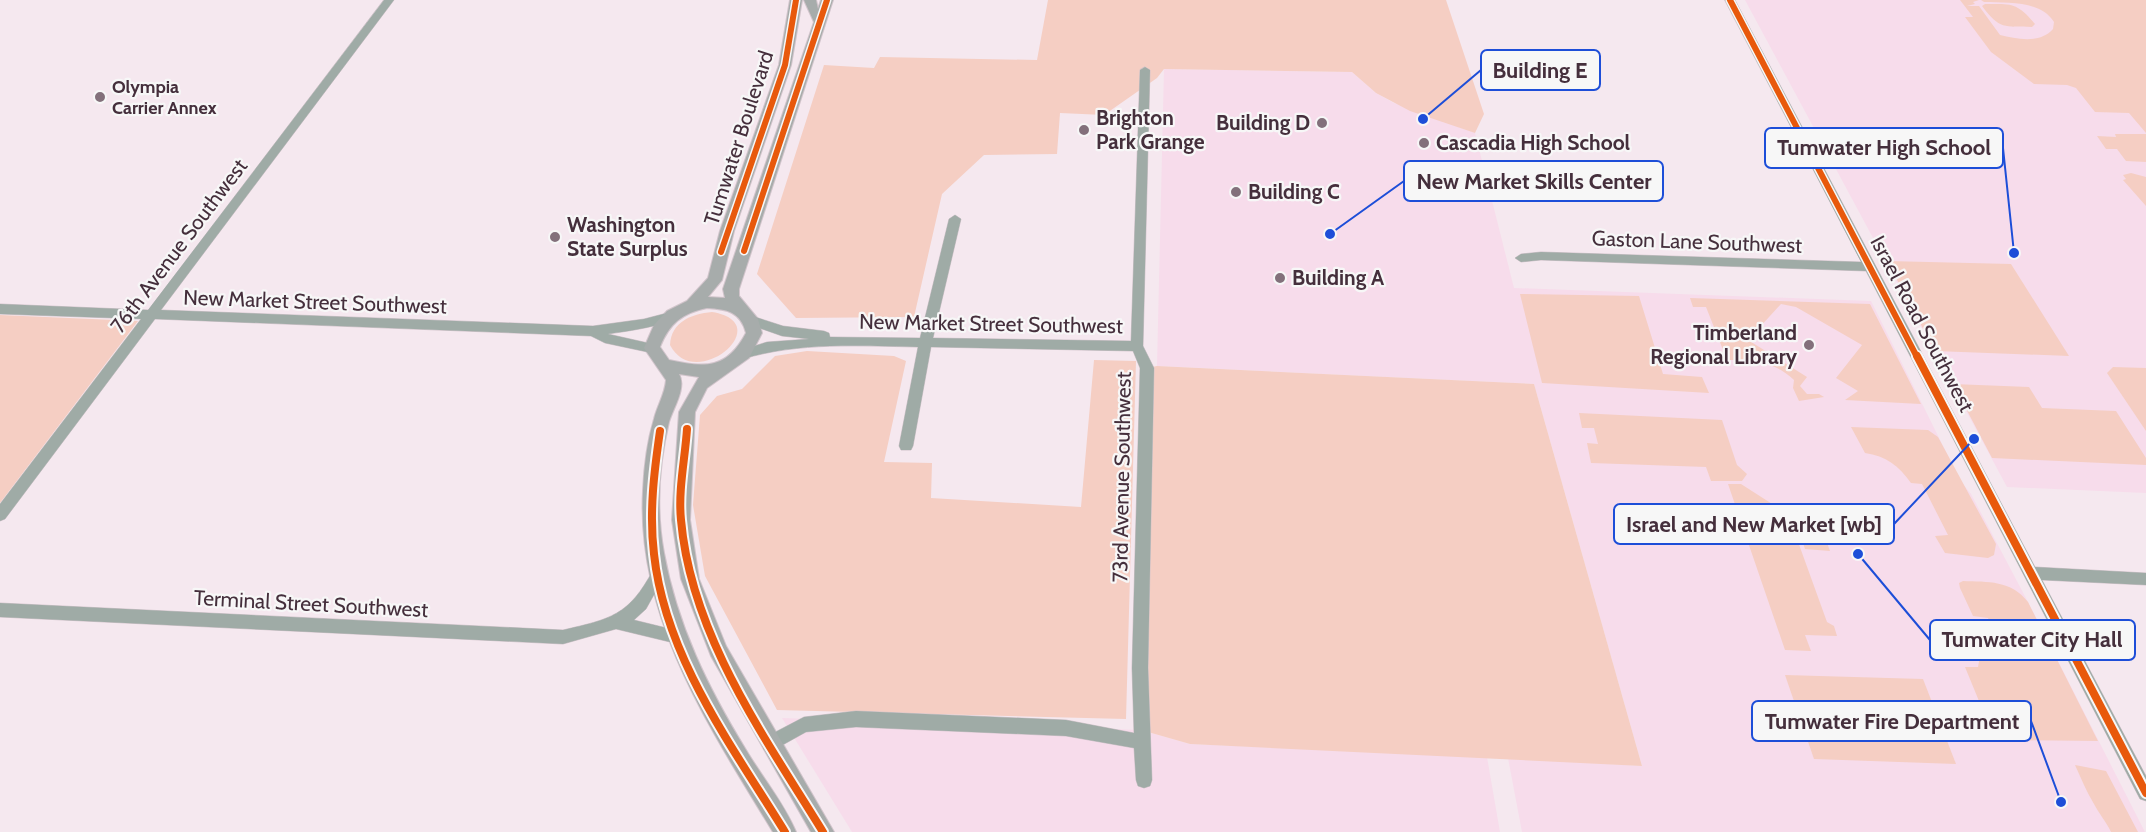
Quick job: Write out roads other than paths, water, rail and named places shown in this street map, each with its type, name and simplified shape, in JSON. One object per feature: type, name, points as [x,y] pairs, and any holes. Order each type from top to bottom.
[{"type":"main road","name":"Tumwater Boulevard","points":[[694,302],[715,280],[728,231],[774,100],[784,65],[796,0]]},
{"type":"main road","points":[[810,0],[810,5],[820,23]]},
{"type":"main road","name":"Tumwater Boulevard","points":[[739,307],[732,297],[731,289],[827,0]]},
{"type":"main road","points":[[785,832],[694,679],[674,636],[658,575],[651,504],[660,431],[674,384],[673,375],[652,348],[658,327],[667,318],[694,302],[739,307],[752,321],[753,339],[744,354],[705,380],[696,390],[687,412],[681,520],[690,579],[718,650],[770,744],[823,832]]},
{"type":"main road","points":[[667,366],[693,371],[720,370]]},
{"type":"street","name":"76th Avenue Southwest","points":[[0,515],[389,0]]},
{"type":"street","name":"Israel Road Southwest","points":[[1731,0],[2146,793]]},
{"type":"street","name":"73rd Avenue Southwest","points":[[1144,780],[1140,668],[1147,368],[1137,346],[1145,70]]},
{"type":"street","points":[[906,447],[926,341],[955,219]]},
{"type":"street","name":"Gaston Lane Southwest","points":[[1521,258],[1541,256],[1871,267]]},
{"type":"street","name":"New Market Street Southwest","points":[[0,309],[593,331],[645,324],[667,318]]},
{"type":"street","name":"New Market Street Southwest","points":[[752,321],[782,331],[836,337],[843,341]]},
{"type":"street","name":"New Market Street Southwest","points":[[593,331],[605,338],[652,348]]},
{"type":"street","name":"New Market Street Southwest","points":[[744,354],[767,347],[843,341],[1137,346]]},
{"type":"street","points":[[2031,573],[2146,579]]},
{"type":"street","name":"Terminal Street Southwest","points":[[0,610],[563,637],[618,623],[635,611],[651,591],[658,575]]},
{"type":"street","name":"Terminal Street Southwest","points":[[618,623],[674,636]]},
{"type":"street","points":[[770,744],[804,725],[856,720],[1066,728],[1142,742]]},
{"type":"place","name":"Olympia Carrier Annex","points":[[100,97]]},
{"type":"place","name":"Building E","points":[[1423,119]]},
{"type":"place","name":"Building D","points":[[1322,123]]},
{"type":"place","name":"Brighton Park Grange","points":[[1084,130]]},
{"type":"place","name":"Cascadia High School","points":[[1424,143]]},
{"type":"place","name":"Building C","points":[[1236,192]]},
{"type":"place","name":"New Market Skills Center","points":[[1330,234]]},
{"type":"place","name":"Washington State Surplus","points":[[555,237]]},
{"type":"place","name":"Tumwater High School","points":[[2014,253]]},
{"type":"place","name":"Building A","points":[[1280,278]]},
{"type":"place","name":"Timberland Regional Library","points":[[1809,345]]},
{"type":"place","name":"Israel and New Market [wb]","points":[[1974,439]]},
{"type":"place","name":"Tumwater City Hall","points":[[1858,554]]},
{"type":"place","name":"Tumwater Fire Department","points":[[2061,802]]}]
